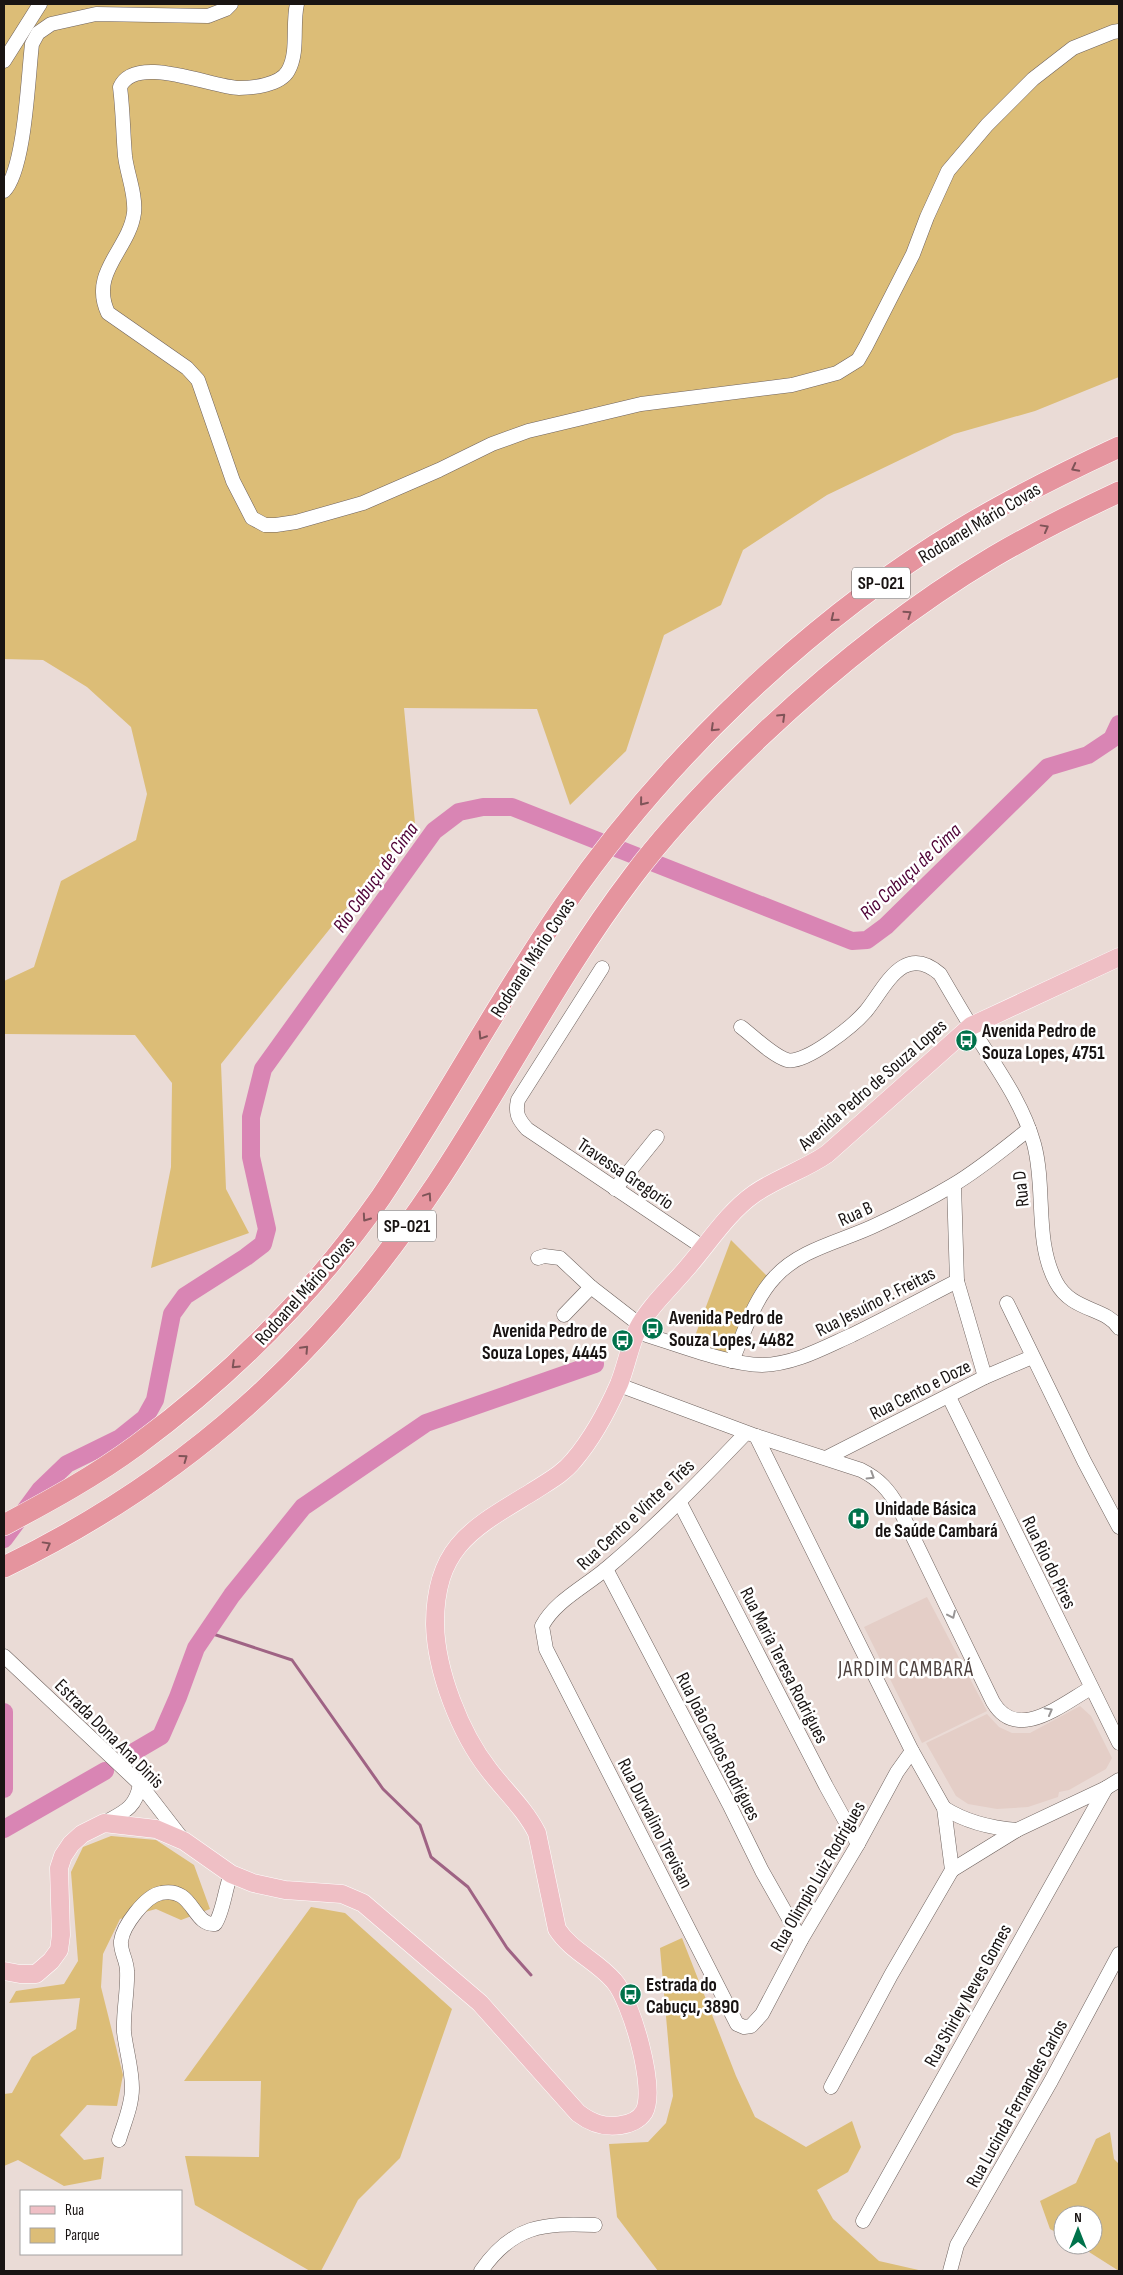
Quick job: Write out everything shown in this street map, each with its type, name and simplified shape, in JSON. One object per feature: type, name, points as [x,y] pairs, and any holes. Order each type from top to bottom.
[{"type":"highway","name":"Rodoanel Mário Covas","points":[[4,1525],[91,1476],[136,1446],[228,1372],[302,1298],[361,1225],[402,1166],[563,906],[604,850],[675,765],[781,662],[839,614],[891,575],[960,529],[1024,493],[1119,447]]},
{"type":"highway","name":"Rodoanel Mário Covas","points":[[4,1567],[134,1494],[197,1449],[245,1410],[342,1309],[383,1259],[440,1179],[598,925],[660,842],[709,786],[790,709],[900,620],[991,558],[1055,522],[1119,492]]},
{"type":"main road","name":"Avenida Pedro de Souza Lopes","points":[[104,1823],[156,1829],[184,1841],[230,1874],[253,1884],[285,1890],[326,1892],[353,1897],[374,1911],[480,2003],[578,2113],[590,2122],[605,2126],[620,2125],[634,2121],[643,2113],[647,2102],[646,2073],[641,2046],[614,1981],[564,1939],[557,1929],[537,1833],[530,1819],[473,1748],[446,1683],[439,1655],[435,1625],[439,1580],[447,1562],[458,1545],[473,1530],[558,1475],[573,1462],[586,1444],[618,1385],[638,1329],[734,1212],[754,1194],[809,1167],[828,1154],[971,1026],[1119,957]]},
{"type":"main road","points":[[4,1971],[36,1974],[51,1961],[59,1950],[61,1935],[59,1868],[63,1856],[71,1844],[82,1834],[104,1823]]},
{"type":"street","points":[[4,61],[40,4]]},
{"type":"street","points":[[4,191],[12,181],[21,148],[32,44],[38,32],[51,24],[96,14],[208,16],[226,9],[231,4]]},
{"type":"street","points":[[297,4],[294,15],[293,60],[287,74],[273,83],[238,88],[184,75],[136,72],[124,79],[120,87],[125,157],[134,211],[132,222],[105,273],[102,289],[103,302],[108,313],[187,368],[198,380],[233,481],[252,518],[265,525],[296,522],[363,503],[439,470],[492,444],[528,430],[641,404],[818,379],[848,368],[858,360],[892,299],[948,170],[1033,78],[1073,48],[1119,31]]},
{"type":"street","name":"Rua D","points":[[741,1027],[779,1056],[788,1061],[797,1060],[812,1054],[856,1022],[867,1010],[885,982],[904,966],[912,964],[931,966],[940,974],[1012,1091],[1029,1129],[1035,1146],[1045,1249],[1057,1284],[1068,1298],[1083,1308],[1108,1318],[1119,1328]]},
{"type":"street","name":"Travessa Gregorio","points":[[602,968],[518,1100],[516,1110],[519,1120],[527,1129],[704,1248]]},
{"type":"street","name":"Rua B","points":[[732,1361],[764,1290],[782,1270],[803,1256],[875,1226],[954,1185],[1029,1129]]},
{"type":"street","points":[[615,1189],[657,1137]]},
{"type":"street","points":[[954,1185],[957,1281],[985,1377]]},
{"type":"street","name":"Rua Jesuíno P. Freitas","points":[[538,1258],[544,1256],[560,1258],[638,1329],[732,1361],[761,1365],[796,1360],[874,1324],[957,1281]]},
{"type":"street","points":[[564,1314],[592,1287]]},
{"type":"street","points":[[1007,1303],[1032,1357],[1119,1527]]},
{"type":"street","name":"Rua Cento e Doze","points":[[826,1458],[985,1377],[1032,1357]]},
{"type":"street","points":[[618,1385],[751,1434],[826,1458],[875,1478],[890,1492],[942,1594],[998,1712],[1006,1718],[1016,1721],[1038,1717],[1092,1688]]},
{"type":"street","name":"Rua Rio do Pires","points":[[948,1397],[1119,1743]]},
{"type":"street","points":[[751,1434],[912,1751],[944,1808],[952,1870]]},
{"type":"street","name":"Rua Cento e Vinte e Três","points":[[546,1618],[553,1610],[606,1569],[680,1503],[751,1434]]},
{"type":"street","name":"Rua Maria Teresa Rodrigues","points":[[680,1503],[817,1769],[858,1844]]},
{"type":"street","name":"Rua João Carlos Rodrigues","points":[[606,1569],[762,1871],[801,1940]]},
{"type":"street","name":"Rua Durvalino Trevisan","points":[[546,1618],[542,1626],[546,1649],[732,2018],[737,2024],[744,2027],[751,2026],[757,2022]]},
{"type":"street","name":"Estrada Dona Ana Dinis","points":[[4,1656],[140,1784],[184,1841]]},
{"type":"street","name":"Rua Olimpio Luiz Rodrigues","points":[[757,2022],[801,1940],[858,1844],[888,1787],[912,1751]]},
{"type":"street","points":[[831,2087],[891,1974],[952,1870],[1016,1830],[1106,1788],[1119,1780]]},
{"type":"street","points":[[104,1823],[131,1807],[136,1800],[140,1784]]},
{"type":"street","name":"Rua Shirley Neves Gomes","points":[[863,2221],[1106,1788]]},
{"type":"street","points":[[944,1808],[955,1815],[983,1825],[998,1829],[1016,1830]]},
{"type":"street","points":[[119,2140],[129,2108],[132,2090],[124,2031],[127,1968],[121,1951],[121,1940],[126,1928],[143,1903],[159,1893],[169,1892],[179,1894],[192,1904],[201,1920],[208,1924],[215,1924],[219,1918],[230,1874]]},
{"type":"street","name":"Rua Lucinda Fernandes Carlos","points":[[950,2271],[957,2246],[1051,2081],[1119,1954]]},
{"type":"street","points":[[481,2271],[511,2238],[530,2230],[558,2224],[595,2225]]},
{"type":"shaded area","points":[[927,1597],[987,1711],[922,1743],[864,1627]]},
{"type":"shaded area","points":[[1080,1706],[1091,1716],[1112,1758],[1106,1769],[1069,1790],[1059,1792],[1058,1797],[1028,1807],[997,1809],[968,1804],[956,1796],[926,1743],[987,1714],[999,1727],[1012,1733],[1030,1733]]},
{"type":"green space","points":[[4,4],[1119,4],[1119,377],[1035,411],[954,434],[827,495],[743,550],[721,605],[664,635],[626,751],[570,805],[537,709],[404,708],[415,823],[221,1064],[226,1189],[249,1233],[151,1268],[171,1167],[172,1083],[135,1035],[4,1034],[4,981],[34,967],[61,881],[136,840],[147,794],[131,727],[87,687],[43,660],[4,659]]},
{"type":"green space","points":[[731,1240],[768,1277],[728,1354],[692,1344]]},
{"type":"green space","points":[[111,1836],[156,1840],[194,1865],[210,1909],[181,1920],[156,1909],[120,1919],[103,1954],[101,1987],[123,2075],[117,2106],[87,2105],[60,2135],[84,2160],[104,2157],[101,2179],[64,2186],[18,2160],[4,2166],[4,2094],[12,2093],[32,2057],[76,2029],[80,1998],[9,2003],[16,1991],[64,1984],[78,1961],[71,1872],[83,1847]]},
{"type":"green space","points":[[311,1907],[345,1913],[452,2009],[400,2158],[358,2200],[321,2271],[310,2271],[195,2205],[185,2156],[259,2157],[261,2081],[184,2081]]},
{"type":"green space","points":[[682,1938],[736,2076],[755,2117],[806,2147],[852,2121],[861,2147],[848,2172],[817,2190],[833,2219],[879,2261],[923,2271],[658,2271],[617,2217],[609,2144],[648,2142],[666,2123],[673,2096],[660,1948]]},
{"type":"green space","points":[[1110,2132],[1114,2159],[1119,2164],[1119,2271],[1094,2255],[1103,2255],[1103,2205],[1053,2205],[1053,2231],[1050,2229],[1040,2201],[1076,2183],[1096,2139]]},
{"type":"waterway","name":"Rio Cabuçu de Cima","points":[[4,1539],[40,1490],[67,1464],[120,1438],[145,1418],[155,1400],[172,1314],[185,1296],[263,1244],[267,1229],[251,1157],[251,1117],[263,1069],[434,831],[459,812],[483,807],[512,807],[852,941],[867,940],[886,926],[1048,767],[1088,755],[1112,739],[1119,724]]},
{"type":"waterway","points":[[132,1753],[161,1736],[196,1648],[232,1595],[303,1507],[426,1423],[595,1364]]},
{"type":"waterway","points":[[207,1632],[292,1660],[383,1789],[420,1825],[431,1857],[468,1887],[507,1948],[531,1975]]},
{"type":"waterway","name":"Rio Cabuçu de Cima","points":[[4,1712],[4,1789]]},
{"type":"waterway","points":[[4,1829],[105,1771]]},
{"type":"place","name":"Avenida Pedro de Souza Lopes, 4751","points":[[966,1041]]},
{"type":"place","name":"Avenida Pedro de Souza Lopes, 4482","points":[[653,1328]]},
{"type":"place","name":"Avenida Pedro de Souza Lopes, 4445","points":[[623,1341]]},
{"type":"place","name":"Unidade Básica de Saúde Cambará","points":[[859,1519]]},
{"type":"place","name":"Estrada do Cabuçu, 3890","points":[[630,1995]]},
{"type":"district","name":"JARDIM CAMBARÁ","points":[[906,1669]]}]
